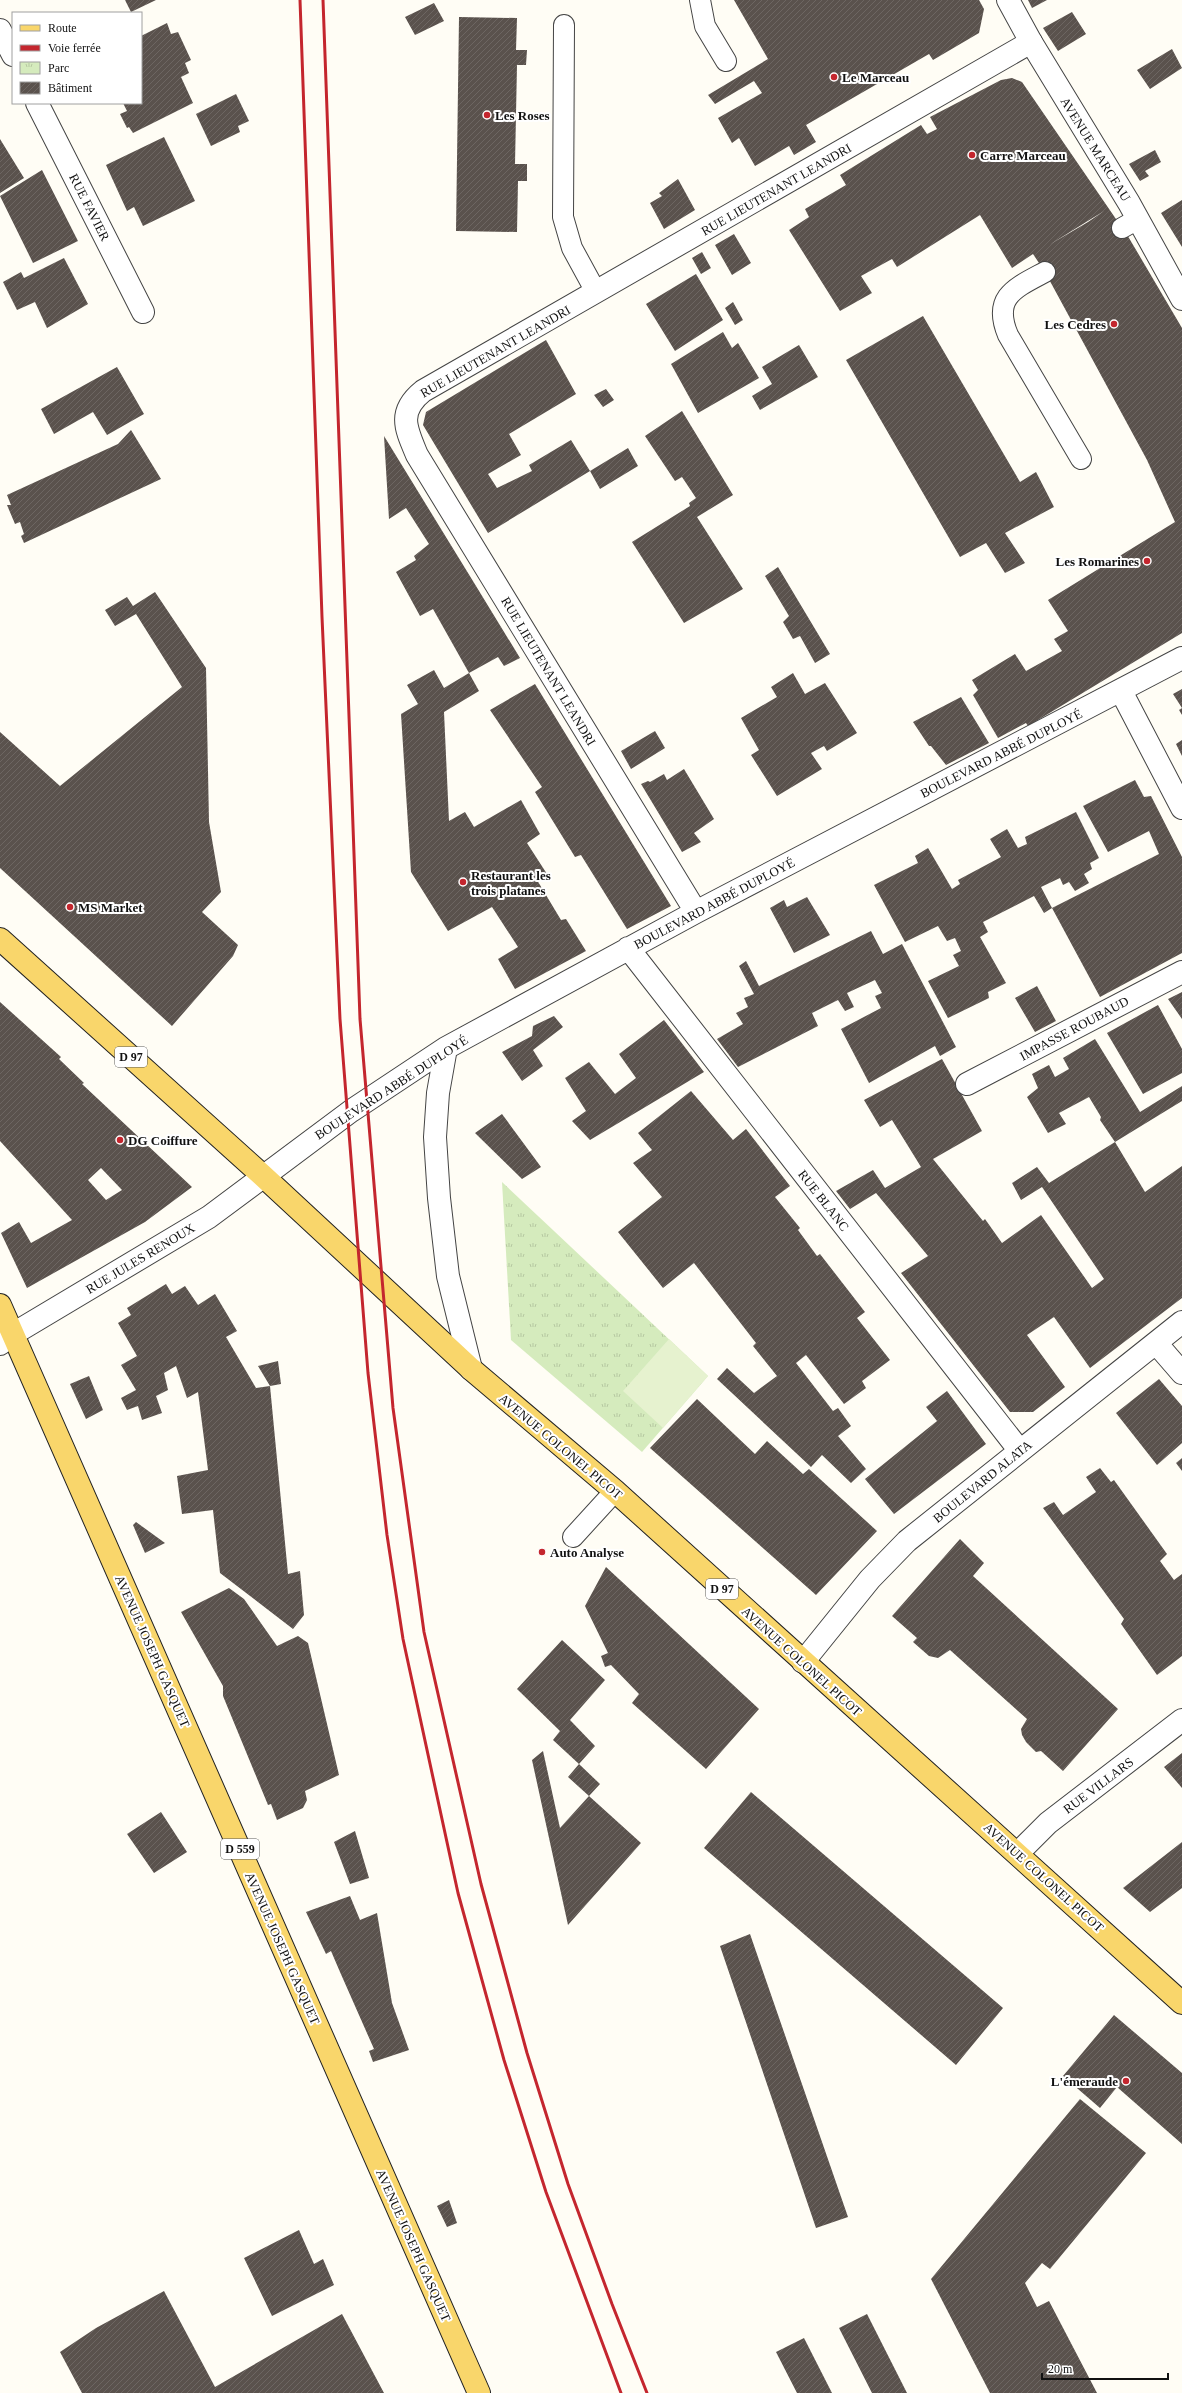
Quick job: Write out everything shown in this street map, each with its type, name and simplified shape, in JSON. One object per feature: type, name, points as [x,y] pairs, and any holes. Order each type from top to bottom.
[{"type":"main road","name":"D 97","points":[[0,940],[262,1175]]},
{"type":"main road","name":"AVENUE COLONEL PICOT","points":[[262,1175],[471,1369],[615,1491],[803,1662],[1018,1853],[1182,2003]]},
{"type":"main road","name":"AVENUE JOSEPH GASQUET","points":[[0,1306],[6,1339],[479,2393]]},
{"type":"street","name":"AVENUE MARCEAU","points":[[1008,0],[1130,224],[1182,299]]},
{"type":"street","points":[[0,30],[12,53]]},
{"type":"street","name":"RUE LIEUTENANT LEANDRI","points":[[696,912],[417,455],[405,427],[407,409],[423,392],[1031,42]]},
{"type":"street","name":"RUE FAVIER","points":[[38,104],[143,312]]},
{"type":"street","name":"BOULEVARD ABBÉ DUPLOYÉ","points":[[262,1175],[351,1111],[446,1048],[628,948],[1182,658]]},
{"type":"street","points":[[1121,690],[1182,808]]},
{"type":"street","name":"RUE BLANC","points":[[628,948],[1020,1451]]},
{"type":"street","name":"IMPASSE ROUBAUD","points":[[967,1084],[1182,972]]},
{"type":"street","points":[[446,1048],[438,1093],[435,1137],[439,1198],[448,1276],[471,1369]]},
{"type":"street","name":"RUE JULES RENOUX","points":[[6,1339],[209,1217],[262,1175]]},
{"type":"street","name":"BOULEVARD ALATA","points":[[803,1662],[870,1579],[907,1541],[1182,1322]]},
{"type":"street","points":[[1156,1343],[1182,1373]]},
{"type":"street","name":"RUE VILLARS","points":[[1018,1853],[1048,1823],[1182,1720]]},
{"type":"lane","points":[[700,0],[705,26],[726,61]]},
{"type":"lane","points":[[564,25],[563,217],[572,248],[596,292]]},
{"type":"lane","points":[[1045,272],[1013,289],[1003,305],[1003,320],[1008,335],[1080,459]]},
{"type":"lane","points":[[573,1538],[615,1491]]},
{"type":"green space","points":[[502,1182],[708,1376],[642,1452],[511,1340]]},
{"type":"green space","points":[[669,1339],[708,1376],[663,1428],[623,1391]]},
{"type":"building","points":[[125,0],[156,0],[131,12]]},
{"type":"building","name":"Le Marceau","points":[[734,0],[979,0],[984,9],[979,33],[933,60],[929,54],[806,125],[816,142],[794,155],[789,146],[755,166],[739,138],[732,143],[718,118],[762,93],[754,81],[715,104],[708,95],[768,59]]},
{"type":"building","points":[[1028,0],[1047,0],[1032,8]]},
{"type":"building","points":[[434,3],[444,21],[415,35],[405,17]]},
{"type":"building","points":[[1072,12],[1086,34],[1058,51],[1043,28]]},
{"type":"building","name":"Les Roses","points":[[459,17],[517,18],[516,50],[527,50],[526,65],[517,65],[515,164],[527,164],[527,181],[518,181],[517,232],[456,231]]},
{"type":"building","points":[[167,23],[171,34],[178,32],[191,60],[185,63],[189,73],[181,77],[193,103],[133,133],[129,127],[127,128],[120,114],[127,111],[124,104],[142,104],[142,36]]},
{"type":"building","points":[[1172,49],[1182,68],[1150,89],[1137,70]]},
{"type":"building","points":[[1012,78],[1022,82],[1129,238],[1182,328],[1182,633],[1028,726],[1026,723],[998,738],[973,695],[978,690],[972,680],[1015,654],[1026,671],[1062,651],[1054,639],[1068,631],[1048,600],[1175,522],[1147,460],[1045,272],[1033,254],[1012,268],[980,215],[897,267],[892,259],[861,276],[872,293],[840,311],[789,230],[809,217],[805,209],[846,185],[840,175],[921,125],[927,134],[937,129],[930,117],[1001,80]],"holes":[[[1104,211],[1088,222],[1049,245]]]},
{"type":"building","points":[[236,94],[249,121],[238,126],[240,132],[211,146],[196,114]]},
{"type":"building","points":[[164,137],[195,201],[143,226],[134,207],[127,211],[106,165]]},
{"type":"building","points":[[0,139],[24,178],[0,193]]},
{"type":"building","points":[[1155,150],[1161,162],[1145,171],[1149,176],[1140,181],[1129,164]]},
{"type":"building","points":[[42,170],[78,241],[33,263],[0,196]]},
{"type":"building","points":[[678,179],[695,210],[664,229],[650,203],[662,196],[659,193]]},
{"type":"building","points":[[1182,200],[1182,247],[1161,213]]},
{"type":"building","points":[[734,234],[751,263],[732,275],[715,245]]},
{"type":"building","points":[[702,252],[711,268],[701,274],[692,258]]},
{"type":"building","points":[[64,258],[88,304],[47,328],[35,302],[17,310],[3,282],[21,272],[24,278]]},
{"type":"building","points":[[696,274],[723,320],[675,351],[646,304]]},
{"type":"building","points":[[733,302],[743,320],[735,325],[725,308]]},
{"type":"building","points":[[923,316],[1020,482],[1036,472],[1054,507],[1005,533],[1025,563],[1005,573],[986,543],[960,557],[846,360]]},
{"type":"building","points":[[723,332],[732,348],[738,343],[759,378],[698,413],[671,364]]},
{"type":"building","points":[[546,340],[576,394],[509,434],[521,455],[488,474],[497,488],[532,471],[529,465],[571,440],[590,471],[488,533],[423,425],[426,412]]},
{"type":"building","points":[[799,345],[818,377],[760,410],[752,396],[772,384],[762,367]]},
{"type":"building","points":[[117,367],[144,414],[107,435],[93,412],[54,434],[41,409]]},
{"type":"building","points":[[606,389],[614,400],[603,407],[594,395]]},
{"type":"building","points":[[682,411],[733,495],[697,517],[743,589],[684,623],[632,542],[690,506],[689,503],[696,498],[682,477],[675,481],[645,436]]},
{"type":"building","points":[[131,430],[161,479],[24,543],[21,536],[24,534],[20,522],[15,524],[7,505],[11,505],[7,495],[118,444]]},
{"type":"building","points":[[384,436],[520,658],[504,666],[498,657],[469,673],[433,609],[420,616],[396,572],[416,560],[414,556],[429,544],[406,508],[389,519]]},
{"type":"building","points":[[628,448],[638,466],[600,489],[590,471]]},
{"type":"building","points":[[778,567],[830,654],[815,663],[800,636],[793,639],[783,622],[789,616],[765,576]]},
{"type":"building","points":[[155,592],[206,668],[209,822],[221,892],[202,912],[238,945],[233,956],[172,1026],[0,868],[0,732],[60,786],[182,687],[136,614],[115,626],[105,610],[127,597],[133,606]]},
{"type":"building","points":[[434,670],[444,688],[469,673],[479,691],[444,712],[449,821],[465,812],[474,827],[521,800],[540,834],[527,843],[547,874],[537,880],[561,920],[566,919],[586,951],[515,989],[498,959],[518,947],[492,907],[448,931],[411,872],[401,714],[418,704],[407,685]]},
{"type":"building","points":[[793,673],[805,694],[825,683],[857,733],[827,751],[824,746],[811,753],[822,769],[777,796],[751,755],[759,750],[741,718],[777,697],[771,687]]},
{"type":"building","points":[[535,684],[671,906],[627,929],[581,855],[575,857],[535,792],[542,787],[490,710]]},
{"type":"building","points":[[1182,689],[1182,708],[1173,694]]},
{"type":"building","points":[[961,697],[989,743],[946,765],[931,746],[929,746],[913,722]]},
{"type":"building","points":[[1182,708],[1182,715],[1179,710]]},
{"type":"building","points":[[655,731],[665,748],[631,769],[621,751]]},
{"type":"building","points":[[1182,740],[1182,756],[1176,744]]},
{"type":"building","points":[[684,769],[714,819],[694,833],[701,842],[682,852],[641,784],[648,781],[650,782],[664,774],[667,780]]},
{"type":"building","points":[[1135,780],[1144,797],[1151,796],[1182,857],[1182,953],[1100,997],[1052,908],[1159,854],[1149,831],[1108,852],[1083,806]]},
{"type":"building","points":[[1076,812],[1099,858],[1090,863],[1092,869],[1084,874],[1089,883],[1075,891],[1069,882],[1063,885],[1060,878],[1041,887],[1052,908],[1044,913],[1034,896],[983,922],[988,932],[980,937],[1006,983],[988,992],[989,998],[948,1018],[928,981],[959,966],[953,955],[961,951],[955,938],[947,941],[938,926],[905,942],[874,885],[918,863],[915,856],[928,848],[952,889],[960,884],[958,880],[1001,857],[990,839],[1007,829],[1018,848],[1027,844],[1025,837]]},
{"type":"building","points":[[807,897],[830,935],[794,953],[770,908],[784,900],[787,907]]},
{"type":"building","points":[[871,931],[883,954],[902,944],[956,1047],[940,1056],[935,1046],[869,1083],[841,1029],[881,1008],[875,996],[882,993],[875,980],[847,993],[854,1007],[845,1011],[838,1000],[812,1013],[818,1026],[738,1067],[717,1039],[743,1024],[736,1013],[748,1007],[744,998],[754,994],[739,966],[746,961],[759,986]]},
{"type":"building","points":[[1037,986],[1056,1021],[1035,1032],[1015,998]]},
{"type":"building","points":[[1182,992],[1182,1019],[1168,999]]},
{"type":"building","points":[[0,1002],[61,1057],[59,1059],[84,1083],[82,1084],[192,1187],[145,1222],[27,1288],[1,1233],[19,1222],[31,1243],[72,1220],[0,1141]],"holes":[[[101,1168],[122,1190],[106,1200],[88,1180]]]},
{"type":"building","points":[[1158,1005],[1182,1049],[1182,1073],[1143,1094],[1107,1033]]},
{"type":"building","points":[[554,1016],[563,1027],[533,1050],[543,1066],[522,1081],[502,1052],[532,1036],[533,1026]]},
{"type":"building","points":[[664,1020],[704,1072],[590,1140],[572,1121],[586,1111],[565,1078],[589,1062],[615,1094],[636,1078],[619,1054]]},
{"type":"building","points":[[1095,1039],[1140,1112],[1182,1086],[1182,1101],[1115,1142],[1100,1120],[1101,1117],[1089,1097],[1059,1113],[1066,1124],[1048,1133],[1027,1097],[1038,1088],[1032,1074],[1049,1065],[1055,1077],[1069,1069],[1063,1058]]},
{"type":"building","points":[[942,1059],[982,1131],[933,1159],[983,1221],[985,1219],[1002,1243],[1041,1215],[1092,1288],[1104,1279],[1042,1187],[1021,1200],[1012,1183],[1037,1167],[1049,1183],[1115,1142],[1145,1192],[1182,1166],[1182,1298],[1090,1368],[1054,1317],[1027,1335],[1065,1387],[1033,1412],[1010,1412],[901,1273],[928,1256],[876,1193],[850,1209],[836,1191],[873,1170],[885,1188],[921,1167],[892,1120],[880,1127],[864,1100]]},
{"type":"building","points":[[691,1091],[733,1140],[746,1129],[790,1186],[775,1197],[800,1228],[798,1230],[817,1256],[820,1254],[865,1312],[857,1318],[890,1360],[862,1381],[866,1388],[844,1404],[806,1355],[796,1363],[833,1411],[838,1408],[851,1426],[838,1436],[866,1469],[851,1483],[822,1455],[811,1467],[717,1379],[727,1368],[754,1393],[777,1376],[753,1346],[756,1343],[694,1263],[663,1288],[618,1232],[662,1197],[633,1163],[652,1150],[638,1133]]},
{"type":"building","points":[[502,1114],[541,1167],[522,1179],[475,1133]]},
{"type":"building","points":[[166,1284],[172,1294],[185,1286],[198,1305],[215,1294],[237,1331],[226,1337],[256,1388],[270,1386],[288,1574],[300,1571],[304,1615],[293,1629],[220,1573],[213,1510],[182,1514],[177,1476],[208,1470],[198,1392],[187,1398],[176,1366],[164,1373],[168,1390],[156,1396],[162,1413],[142,1420],[138,1406],[127,1410],[121,1398],[136,1390],[121,1365],[137,1356],[118,1323],[131,1315],[127,1308]]},
{"type":"building","points":[[278,1361],[281,1384],[270,1386],[258,1366]]},
{"type":"building","points":[[89,1376],[103,1410],[86,1419],[70,1384]]},
{"type":"building","points":[[1159,1379],[1182,1406],[1182,1443],[1157,1465],[1116,1413]]},
{"type":"building","points":[[947,1391],[986,1444],[894,1514],[865,1479],[937,1421],[926,1407]]},
{"type":"building","points":[[697,1399],[755,1454],[767,1441],[803,1474],[809,1469],[877,1531],[816,1595],[650,1448]]},
{"type":"building","points":[[1182,1458],[1182,1471],[1176,1463]]},
{"type":"building","points":[[1100,1468],[1111,1482],[1114,1480],[1167,1554],[1160,1561],[1174,1580],[1182,1574],[1182,1656],[1157,1675],[1121,1624],[1124,1619],[1043,1508],[1054,1502],[1063,1515],[1096,1492],[1086,1477]]},
{"type":"building","points":[[136,1522],[165,1543],[145,1553],[133,1525]]},
{"type":"building","points":[[960,1539],[984,1563],[973,1576],[1118,1709],[1063,1771],[1041,1751],[1036,1752],[1026,1742],[1022,1735],[1021,1729],[1027,1719],[950,1650],[938,1658],[929,1656],[913,1642],[917,1638],[892,1616]]},
{"type":"building","points":[[606,1567],[759,1709],[706,1769],[632,1703],[639,1694],[611,1665],[605,1667],[601,1656],[608,1653],[585,1606]]},
{"type":"building","points":[[229,1588],[244,1599],[277,1646],[298,1636],[308,1643],[339,1775],[305,1791],[307,1800],[303,1808],[277,1820],[271,1804],[268,1805],[223,1696],[223,1686],[181,1612]]},
{"type":"building","points":[[562,1640],[605,1680],[570,1720],[595,1746],[579,1764],[553,1740],[560,1731],[517,1689]]},
{"type":"building","points":[[543,1751],[560,1828],[589,1796],[641,1843],[568,1925],[532,1760]]},
{"type":"building","points":[[1182,1753],[1182,1788],[1164,1767]]},
{"type":"building","points":[[579,1764],[600,1784],[589,1796],[568,1777]]},
{"type":"building","points":[[751,1792],[1003,2008],[956,2065],[704,1848]]},
{"type":"building","points":[[161,1812],[187,1852],[154,1873],[127,1834]]},
{"type":"building","points":[[355,1831],[369,1878],[350,1884],[334,1842]]},
{"type":"building","points":[[1182,1842],[1182,1888],[1150,1912],[1123,1888]]},
{"type":"building","points":[[350,1896],[360,1920],[377,1913],[392,2003],[409,2050],[373,2062],[369,2051],[374,2049],[331,1951],[326,1954],[306,1912]]},
{"type":"building","points":[[750,1934],[848,2217],[816,2228],[720,1946]]},
{"type":"building","name":"L'émeraude","points":[[1114,2015],[1182,2073],[1182,2144],[1117,2087],[1100,2108],[1063,2076]]},
{"type":"building","points":[[1080,2099],[1146,2153],[1050,2269],[1042,2263],[1025,2283],[1037,2307],[1049,2301],[1097,2393],[990,2393],[931,2279]]},
{"type":"building","points":[[449,2200],[457,2223],[447,2227],[437,2206]]},
{"type":"building","points":[[299,2230],[314,2264],[323,2259],[334,2285],[272,2316],[244,2258]]},
{"type":"building","points":[[164,2291],[215,2387],[342,2314],[384,2393],[82,2393],[60,2352],[96,2328]]},
{"type":"building","points":[[867,2314],[907,2393],[872,2393],[839,2328]]},
{"type":"building","points":[[804,2338],[832,2393],[797,2393],[776,2352]]},
{"type":"railway","points":[[300,0],[322,617],[340,1019],[368,1373],[387,1535],[403,1639],[458,1893],[504,2060],[546,2192],[621,2393]]},
{"type":"railway","points":[[323,0],[360,1019],[393,1408],[424,1632],[481,1884],[527,2053],[568,2184],[612,2304],[647,2393]]},
{"type":"place","name":"Le Marceau","points":[[834,77]]},
{"type":"place","name":"Les Roses","points":[[487,115]]},
{"type":"place","name":"Carre Marceau","points":[[972,155]]},
{"type":"place","name":"Les Cedres","points":[[1114,324]]},
{"type":"place","name":"Les Romarines","points":[[1147,561]]},
{"type":"place","name":"Restaurant les trois platanes","points":[[463,882]]},
{"type":"place","name":"MS Market","points":[[70,907]]},
{"type":"place","name":"DG Coiffure","points":[[120,1140]]},
{"type":"place","name":"Auto Analyse","points":[[542,1552]]},
{"type":"place","name":"L'émeraude","points":[[1126,2081]]}]
